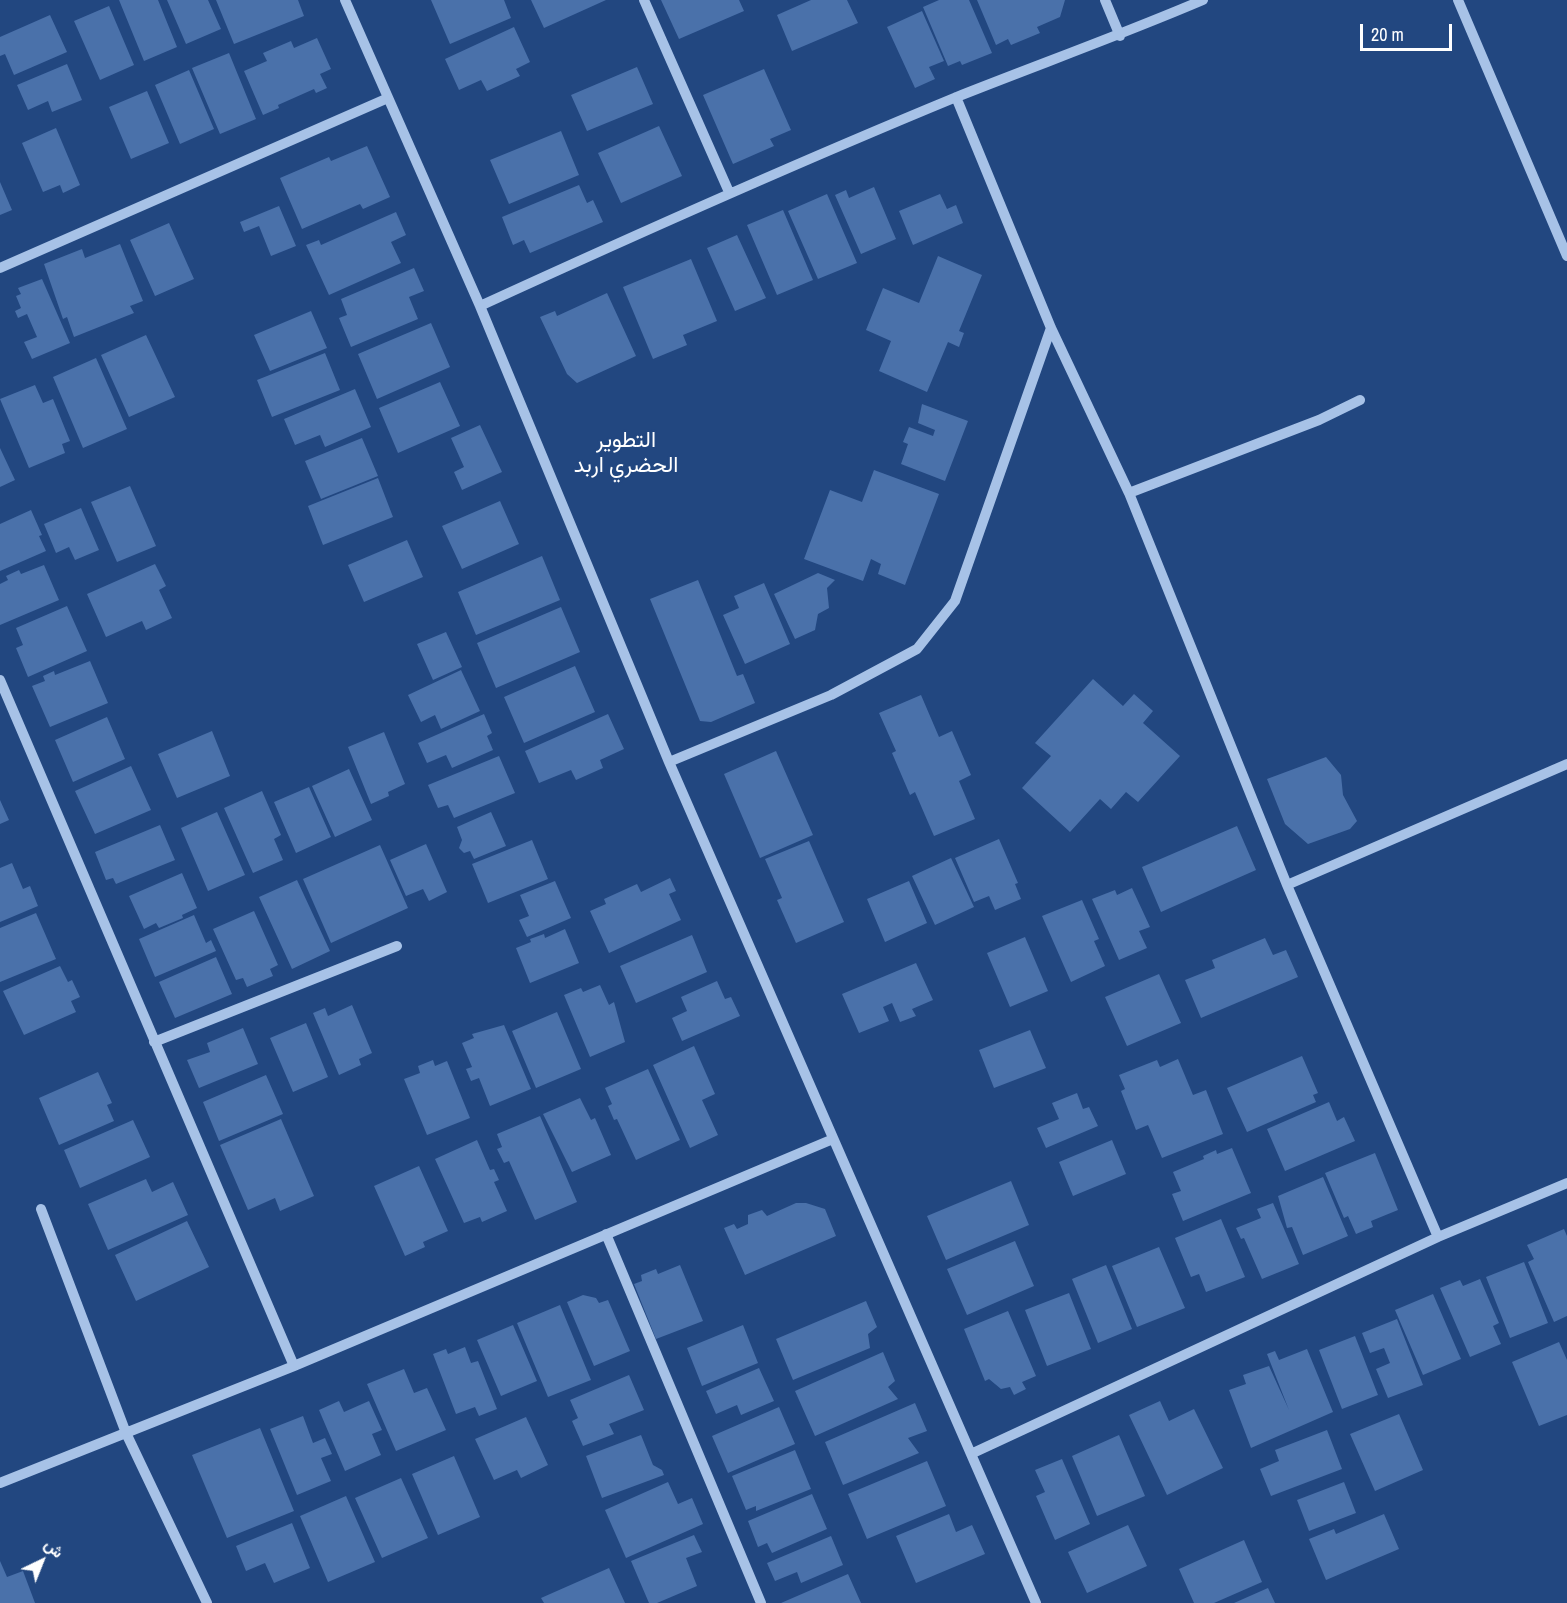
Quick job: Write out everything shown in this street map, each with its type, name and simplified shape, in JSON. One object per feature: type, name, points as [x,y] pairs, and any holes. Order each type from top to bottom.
[{"type":"street","points":[[345,0],[480,306],[669,762],[973,1454],[1036,1603]]},
{"type":"street","points":[[644,0],[729,192]]},
{"type":"street","points":[[1105,0],[1120,36]]},
{"type":"street","points":[[480,306],[729,192],[956,97],[1120,36],[1203,0]]},
{"type":"street","points":[[1458,0],[1567,256]]},
{"type":"street","points":[[956,97],[1051,328],[1129,493],[1287,885],[1438,1237]]},
{"type":"street","points":[[0,268],[388,98]]},
{"type":"street","points":[[669,762],[831,695],[917,649],[955,601],[1051,328]]},
{"type":"street","points":[[1129,493],[1319,420],[1360,400]]},
{"type":"street","points":[[0,680],[153,1042],[294,1366]]},
{"type":"street","points":[[1287,885],[1567,764]]},
{"type":"street","points":[[153,1042],[397,946]]},
{"type":"street","points":[[0,1483],[294,1366],[833,1139]]},
{"type":"street","points":[[973,1454],[1438,1237],[1567,1183]]},
{"type":"street","points":[[41,1209],[126,1433],[207,1603]]},
{"type":"street","points":[[606,1234],[761,1603]]},
{"type":"building","points":[[119,0],[158,0],[177,47],[144,61]]},
{"type":"building","points":[[167,0],[208,0],[221,29],[186,44]]},
{"type":"building","points":[[216,0],[298,0],[304,16],[234,44]]},
{"type":"building","points":[[431,0],[504,0],[511,18],[450,44]]},
{"type":"building","points":[[531,0],[606,0],[544,28]]},
{"type":"building","points":[[661,0],[739,0],[744,11],[679,39]]},
{"type":"building","points":[[811,0],[847,0],[858,23],[792,51],[777,15]]},
{"type":"building","points":[[939,0],[969,0],[992,53],[962,65],[960,61],[948,66],[923,7]]},
{"type":"building","points":[[977,0],[1065,0],[1060,17],[1037,27],[1040,33],[1011,45],[1008,39],[996,45]]},
{"type":"building","points":[[109,6],[134,65],[100,80],[74,21]]},
{"type":"building","points":[[922,11],[944,61],[929,67],[935,79],[915,88],[887,27]]},
{"type":"building","points":[[50,15],[67,52],[14,75],[5,54],[0,56],[0,37]]},
{"type":"building","points":[[514,27],[530,62],[516,69],[520,76],[487,91],[481,80],[459,90],[445,59]]},
{"type":"building","points":[[317,38],[331,69],[320,74],[327,88],[316,93],[314,89],[278,105],[279,108],[263,115],[244,71],[267,61],[263,53],[291,41],[294,48]]},
{"type":"building","points":[[229,53],[256,119],[220,134],[192,68]]},
{"type":"building","points":[[67,64],[82,100],[52,112],[48,101],[28,110],[17,85]]},
{"type":"building","points":[[637,67],[653,104],[587,131],[571,95]]},
{"type":"building","points":[[764,69],[791,130],[770,139],[774,146],[733,164],[703,95]]},
{"type":"building","points":[[189,70],[214,129],[180,144],[155,85]]},
{"type":"building","points":[[147,91],[169,143],[131,159],[109,107]]},
{"type":"building","points":[[659,126],[682,176],[621,203],[598,153]]},
{"type":"building","points":[[56,128],[80,185],[63,193],[60,185],[43,192],[22,143]]},
{"type":"building","points":[[561,131],[579,175],[509,204],[490,160]]},
{"type":"building","points":[[367,146],[390,197],[363,209],[360,204],[302,229],[280,178],[329,157],[331,161]]},
{"type":"building","points":[[0,182],[12,210],[0,215]]},
{"type":"building","points":[[579,185],[587,203],[593,200],[603,222],[530,253],[524,240],[513,245],[502,217]]},
{"type":"building","points":[[874,187],[896,239],[861,254],[835,195],[846,190],[849,198]]},
{"type":"building","points":[[827,194],[857,263],[818,279],[788,211]]},
{"type":"building","points":[[940,194],[947,209],[956,205],[963,223],[913,245],[899,211]]},
{"type":"building","points":[[279,206],[296,246],[271,256],[259,226],[244,232],[240,222]]},
{"type":"building","points":[[783,210],[813,280],[777,295],[747,225]]},
{"type":"building","points":[[396,212],[406,235],[391,242],[401,263],[329,295],[306,245],[319,240],[321,245]]},
{"type":"building","points":[[169,223],[194,279],[155,296],[130,240]]},
{"type":"building","points":[[737,235],[766,298],[735,311],[707,248]]},
{"type":"building","points":[[120,244],[143,301],[130,306],[134,313],[74,337],[67,317],[63,319],[44,264],[82,249],[85,258]]},
{"type":"building","points":[[938,256],[982,275],[959,331],[964,333],[959,347],[948,342],[927,392],[879,371],[891,341],[866,330],[883,288],[919,303]]},
{"type":"building","points":[[691,259],[717,321],[683,335],[687,345],[653,359],[623,287]]},
{"type":"building","points":[[414,268],[424,291],[409,297],[418,319],[351,347],[339,318],[347,315],[341,299]]},
{"type":"building","points":[[42,279],[70,343],[32,359],[24,342],[37,337],[27,314],[18,318],[15,311],[21,308],[16,296],[21,294],[18,288]]},
{"type":"building","points":[[607,293],[636,356],[577,383],[567,374],[540,317],[555,311],[557,316]]},
{"type":"building","points":[[311,311],[327,348],[270,371],[254,335]]},
{"type":"building","points":[[431,323],[450,367],[377,399],[358,354]]},
{"type":"building","points":[[146,335],[175,397],[129,417],[101,355]]},
{"type":"building","points":[[325,353],[340,390],[272,417],[257,380]]},
{"type":"building","points":[[96,358],[127,429],[83,448],[53,377]]},
{"type":"building","points":[[440,382],[460,426],[398,453],[379,408]]},
{"type":"building","points":[[35,385],[43,403],[53,399],[70,441],[62,444],[65,453],[29,468],[0,399]]},
{"type":"building","points":[[355,389],[371,427],[325,447],[320,435],[295,445],[284,419]]},
{"type":"building","points":[[922,404],[968,421],[945,481],[901,464],[908,444],[903,442],[909,427],[933,436],[935,430],[918,423]]},
{"type":"building","points":[[480,425],[502,472],[462,490],[454,472],[464,467],[451,438]]},
{"type":"building","points":[[362,438],[378,476],[321,499],[305,461]]},
{"type":"building","points":[[0,448],[15,480],[0,487]]},
{"type":"building","points":[[874,470],[939,494],[905,585],[878,574],[881,564],[871,559],[863,581],[804,559],[830,490],[862,502]]},
{"type":"building","points":[[378,478],[393,517],[323,545],[308,506]]},
{"type":"building","points":[[130,486],[156,546],[117,562],[91,502]]},
{"type":"building","points":[[500,501],[519,544],[462,569],[442,526]]},
{"type":"building","points":[[81,508],[99,550],[75,560],[69,547],[56,553],[44,524]]},
{"type":"building","points":[[31,510],[46,551],[0,571],[0,524]]},
{"type":"building","points":[[407,540],[423,577],[364,602],[348,565]]},
{"type":"building","points":[[542,556],[560,600],[476,635],[458,592]]},
{"type":"building","points":[[155,564],[166,586],[159,590],[172,618],[146,630],[142,621],[106,637],[87,594]]},
{"type":"building","points":[[44,565],[59,600],[0,625],[0,584],[8,580],[6,576],[19,570],[21,574]]},
{"type":"building","points":[[818,573],[835,580],[827,588],[829,608],[818,614],[815,630],[795,639],[774,594]]},
{"type":"building","points":[[698,580],[737,676],[743,674],[755,703],[711,722],[700,721],[650,599]]},
{"type":"building","points":[[764,583],[790,644],[745,664],[723,615],[739,608],[734,596]]},
{"type":"building","points":[[67,606],[87,651],[28,677],[16,648],[23,645],[16,628]]},
{"type":"building","points":[[561,607],[580,652],[496,688],[477,643]]},
{"type":"building","points":[[446,632],[462,667],[433,680],[417,644]]},
{"type":"building","points":[[90,661],[108,703],[50,727],[32,686],[45,681],[43,676],[54,671],[55,675]]},
{"type":"building","points":[[575,666],[595,712],[524,743],[504,697]]},
{"type":"building","points":[[461,670],[480,711],[441,729],[435,715],[421,722],[408,695]]},
{"type":"building","points":[[1093,679],[1123,706],[1134,694],[1153,711],[1143,723],[1180,756],[1138,802],[1126,792],[1111,809],[1100,799],[1070,832],[1022,788],[1051,756],[1035,743]]},
{"type":"building","points":[[921,695],[939,737],[952,731],[971,775],[959,781],[975,819],[934,836],[915,792],[910,795],[892,753],[896,751],[879,713]]},
{"type":"building","points":[[484,714],[492,733],[487,736],[493,750],[452,768],[446,755],[427,763],[418,743]]},
{"type":"building","points":[[608,714],[624,749],[600,760],[603,768],[576,780],[571,770],[539,783],[525,751]]},
{"type":"building","points":[[107,717],[125,759],[73,782],[55,740]]},
{"type":"building","points":[[212,731],[230,776],[177,798],[158,754]]},
{"type":"building","points":[[384,732],[405,784],[388,792],[389,796],[371,804],[348,747]]},
{"type":"building","points":[[776,751],[813,835],[760,858],[724,774]]},
{"type":"building","points":[[499,756],[515,793],[454,818],[448,805],[438,808],[428,785]]},
{"type":"building","points":[[1326,757],[1341,775],[1343,795],[1357,821],[1350,829],[1308,844],[1285,824],[1267,779]]},
{"type":"building","points":[[131,766],[151,810],[95,834],[75,791]]},
{"type":"building","points":[[349,769],[372,820],[335,837],[312,786]]},
{"type":"building","points":[[309,787],[331,837],[296,853],[274,802]]},
{"type":"building","points":[[262,791],[281,835],[274,839],[283,860],[253,873],[224,808]]},
{"type":"building","points":[[0,800],[9,820],[0,824]]},
{"type":"building","points":[[217,812],[245,875],[208,891],[181,828]]},
{"type":"building","points":[[491,812],[506,846],[474,859],[470,851],[464,853],[459,848],[462,840],[457,827]]},
{"type":"building","points":[[160,825],[175,860],[116,884],[113,878],[106,880],[95,852]]},
{"type":"building","points":[[1237,826],[1256,870],[1161,912],[1142,867]]},
{"type":"building","points":[[999,839],[1018,883],[1015,884],[1021,899],[995,910],[989,896],[974,902],[955,858]]},
{"type":"building","points":[[532,840],[548,879],[488,903],[472,864]]},
{"type":"building","points":[[809,841],[844,922],[796,943],[777,900],[782,898],[765,859]]},
{"type":"building","points":[[426,844],[447,892],[429,901],[423,889],[406,896],[390,860]]},
{"type":"building","points":[[380,845],[408,908],[331,943],[303,879]]},
{"type":"building","points":[[951,858],[974,907],[935,925],[912,876]]},
{"type":"building","points":[[12,863],[23,889],[30,886],[38,906],[0,922],[0,868]]},
{"type":"building","points":[[182,873],[197,908],[182,915],[183,918],[159,928],[156,923],[144,929],[129,896]]},
{"type":"building","points":[[670,878],[676,891],[669,894],[681,920],[609,953],[590,911],[606,904],[604,899],[637,884],[641,892]]},
{"type":"building","points":[[297,880],[330,951],[292,969],[259,897]]},
{"type":"building","points":[[555,881],[571,918],[527,937],[519,920],[529,916],[520,895]]},
{"type":"building","points":[[909,881],[927,923],[885,942],[867,899]]},
{"type":"building","points":[[1132,888],[1150,927],[1139,931],[1147,948],[1119,960],[1092,899],[1115,890],[1117,895]]},
{"type":"building","points":[[1082,900],[1099,939],[1094,941],[1105,966],[1071,982],[1042,916]]},
{"type":"building","points":[[254,911],[278,965],[270,969],[273,976],[247,987],[243,978],[236,980],[213,929]]},
{"type":"building","points":[[36,913],[56,959],[0,982],[0,928]]},
{"type":"building","points":[[194,915],[206,943],[211,940],[216,951],[155,977],[139,939]]},
{"type":"building","points":[[565,929],[579,963],[530,983],[516,948],[531,942],[530,939],[544,934],[545,938]]},
{"type":"building","points":[[692,935],[707,972],[636,1003],[620,966]]},
{"type":"building","points":[[1025,937],[1048,991],[1010,1007],[987,953]]},
{"type":"building","points":[[1265,938],[1273,955],[1286,950],[1298,977],[1201,1018],[1185,980],[1215,968],[1212,960]]},
{"type":"building","points":[[216,957],[232,994],[175,1018],[159,982]]},
{"type":"building","points":[[916,963],[933,1000],[912,1009],[916,1016],[900,1022],[892,1003],[883,1007],[889,1021],[859,1033],[842,994]]},
{"type":"building","points":[[60,966],[68,982],[72,980],[80,997],[71,1001],[76,1012],[24,1035],[3,991]]},
{"type":"building","points":[[1159,974],[1181,1023],[1127,1046],[1105,997]]},
{"type":"building","points":[[717,981],[725,999],[731,997],[740,1016],[682,1041],[672,1018],[687,1011],[681,997]]},
{"type":"building","points":[[600,985],[609,1005],[614,1002],[625,1042],[590,1057],[564,995],[581,988],[583,992]]},
{"type":"building","points":[[352,1005],[372,1053],[359,1059],[361,1065],[339,1075],[313,1013],[325,1008],[328,1016]]},
{"type":"building","points":[[557,1012],[581,1069],[536,1088],[512,1031]]},
{"type":"building","points":[[306,1023],[328,1077],[293,1092],[270,1038]]},
{"type":"building","points":[[504,1025],[531,1089],[490,1106],[479,1078],[471,1081],[466,1069],[472,1067],[462,1043],[474,1038],[472,1034]]},
{"type":"building","points":[[243,1028],[258,1064],[199,1088],[187,1060],[210,1052],[207,1043]]},
{"type":"building","points":[[1030,1030],[1046,1068],[994,1088],[979,1050]]},
{"type":"building","points":[[694,1046],[715,1094],[702,1100],[718,1135],[690,1148],[653,1065]]},
{"type":"building","points":[[1302,1056],[1318,1093],[1313,1095],[1316,1102],[1247,1132],[1227,1088]]},
{"type":"building","points":[[1178,1059],[1193,1095],[1206,1090],[1223,1134],[1162,1158],[1148,1125],[1136,1130],[1121,1091],[1125,1089],[1119,1075],[1157,1060],[1160,1067]]},
{"type":"building","points":[[433,1060],[435,1066],[447,1061],[470,1118],[427,1135],[404,1079],[420,1073],[418,1066]]},
{"type":"building","points":[[648,1069],[680,1140],[636,1160],[617,1119],[614,1120],[608,1106],[612,1104],[605,1088]]},
{"type":"building","points":[[98,1072],[112,1103],[107,1105],[114,1121],[59,1145],[39,1098]]},
{"type":"building","points":[[266,1075],[283,1114],[219,1141],[203,1102]]},
{"type":"building","points":[[1077,1093],[1083,1109],[1089,1107],[1098,1126],[1046,1148],[1037,1128],[1059,1119],[1052,1103]]},
{"type":"building","points":[[580,1098],[591,1120],[595,1118],[611,1155],[572,1172],[543,1114]]},
{"type":"building","points":[[1329,1102],[1337,1121],[1344,1117],[1355,1141],[1285,1171],[1267,1129]]},
{"type":"building","points":[[540,1116],[577,1202],[535,1220],[509,1161],[504,1163],[497,1149],[502,1147],[497,1134]]},
{"type":"building","points":[[281,1119],[314,1196],[280,1211],[275,1198],[248,1210],[220,1145]]},
{"type":"building","points":[[133,1120],[150,1157],[80,1188],[64,1150]]},
{"type":"building","points":[[477,1140],[490,1170],[494,1169],[499,1180],[494,1182],[507,1211],[482,1222],[480,1217],[464,1223],[435,1159]]},
{"type":"building","points":[[1112,1140],[1126,1174],[1073,1196],[1059,1162]]},
{"type":"building","points":[[1232,1148],[1251,1193],[1183,1221],[1172,1194],[1181,1191],[1173,1172],[1204,1159],[1203,1156],[1216,1150],[1217,1154]]},
{"type":"building","points":[[1375,1153],[1398,1210],[1371,1221],[1373,1227],[1356,1234],[1348,1216],[1344,1218],[1325,1173]]},
{"type":"building","points":[[419,1166],[448,1231],[423,1242],[425,1247],[405,1256],[374,1186]]},
{"type":"building","points":[[1323,1177],[1348,1236],[1303,1255],[1292,1227],[1287,1228],[1278,1196]]},
{"type":"building","points":[[146,1179],[152,1192],[173,1182],[188,1215],[108,1250],[88,1204]]},
{"type":"building","points":[[1011,1181],[1029,1225],[946,1260],[927,1216]]},
{"type":"building","points":[[796,1203],[806,1203],[825,1209],[836,1236],[745,1275],[724,1228],[734,1224],[737,1229],[748,1224],[748,1215],[762,1210],[767,1216]]},
{"type":"building","points":[[1273,1203],[1299,1264],[1262,1279],[1244,1238],[1241,1239],[1236,1228],[1261,1218],[1257,1209]]},
{"type":"building","points":[[1221,1219],[1245,1277],[1206,1292],[1199,1274],[1191,1277],[1175,1238]]},
{"type":"building","points":[[187,1221],[209,1267],[136,1301],[115,1255]]},
{"type":"building","points":[[1564,1229],[1567,1236],[1567,1316],[1554,1322],[1528,1262],[1534,1259],[1527,1245]]},
{"type":"building","points":[[1015,1241],[1034,1286],[967,1315],[947,1269]]},
{"type":"building","points":[[1159,1247],[1185,1308],[1137,1327],[1112,1266]]},
{"type":"building","points":[[1524,1262],[1548,1323],[1510,1338],[1486,1277]]},
{"type":"building","points":[[680,1265],[703,1321],[656,1339],[634,1284],[642,1281],[641,1275],[656,1269],[658,1274]]},
{"type":"building","points":[[1106,1265],[1132,1329],[1098,1343],[1072,1279]]},
{"type":"building","points":[[1480,1279],[1499,1323],[1493,1326],[1501,1344],[1470,1357],[1440,1288],[1460,1280],[1463,1286]]},
{"type":"building","points":[[1069,1293],[1091,1349],[1047,1366],[1025,1310]]},
{"type":"building","points":[[1433,1294],[1461,1359],[1423,1375],[1395,1310]]},
{"type":"building","points":[[583,1295],[596,1298],[599,1303],[608,1300],[630,1351],[594,1366],[567,1302]]},
{"type":"building","points":[[866,1301],[877,1327],[868,1334],[870,1348],[793,1380],[776,1339]]},
{"type":"building","points":[[560,1305],[591,1380],[548,1397],[517,1323]]},
{"type":"building","points":[[1008,1311],[1036,1376],[1022,1382],[1026,1389],[1014,1395],[1010,1387],[1001,1389],[989,1379],[985,1381],[964,1329]]},
{"type":"building","points":[[1397,1319],[1423,1385],[1388,1398],[1376,1369],[1390,1363],[1384,1348],[1370,1353],[1362,1333]]},
{"type":"building","points":[[513,1325],[537,1381],[501,1396],[477,1340]]},
{"type":"building","points":[[743,1325],[758,1363],[702,1386],[687,1348]]},
{"type":"building","points":[[1355,1336],[1378,1395],[1342,1409],[1319,1350]]},
{"type":"building","points":[[1559,1342],[1567,1360],[1567,1415],[1539,1426],[1512,1362]]},
{"type":"building","points":[[465,1347],[471,1363],[478,1361],[497,1409],[479,1416],[475,1407],[456,1414],[433,1354],[446,1349],[448,1354]]},
{"type":"building","points":[[1307,1349],[1333,1412],[1251,1448],[1229,1390],[1246,1384],[1243,1375],[1269,1366],[1289,1410],[1267,1354],[1275,1351],[1279,1360]]},
{"type":"building","points":[[883,1352],[895,1381],[888,1387],[898,1399],[815,1436],[795,1391]]},
{"type":"building","points":[[759,1368],[774,1401],[741,1415],[737,1405],[716,1414],[706,1391]]},
{"type":"building","points":[[404,1369],[414,1393],[427,1388],[446,1430],[396,1451],[367,1384]]},
{"type":"building","points":[[629,1375],[644,1410],[609,1424],[614,1434],[583,1446],[572,1421],[578,1418],[570,1400]]},
{"type":"building","points":[[339,1401],[344,1412],[369,1401],[382,1430],[372,1434],[381,1455],[345,1471],[319,1410]]},
{"type":"building","points":[[1160,1401],[1169,1421],[1194,1409],[1223,1468],[1167,1495],[1129,1415]]},
{"type":"building","points":[[915,1403],[927,1431],[908,1438],[919,1453],[843,1485],[825,1442]]},
{"type":"building","points":[[779,1407],[795,1444],[728,1473],[712,1436]]},
{"type":"building","points":[[1399,1414],[1423,1470],[1375,1491],[1350,1434]]},
{"type":"building","points":[[303,1416],[313,1443],[325,1438],[332,1454],[321,1458],[331,1481],[297,1495],[270,1429]]},
{"type":"building","points":[[526,1417],[548,1465],[521,1478],[517,1470],[494,1480],[475,1439]]},
{"type":"building","points":[[260,1428],[294,1511],[227,1538],[192,1455]]},
{"type":"building","points":[[1327,1430],[1342,1469],[1271,1496],[1260,1469],[1279,1461],[1275,1450]]},
{"type":"building","points":[[641,1435],[653,1465],[662,1470],[664,1475],[602,1498],[586,1456]]},
{"type":"building","points":[[1119,1435],[1145,1496],[1097,1516],[1072,1456]]},
{"type":"building","points":[[795,1450],[811,1489],[756,1511],[756,1506],[746,1510],[732,1476]]},
{"type":"building","points":[[454,1456],[480,1517],[438,1535],[412,1474]]},
{"type":"building","points":[[1062,1459],[1090,1524],[1055,1540],[1036,1496],[1045,1492],[1035,1470]]},
{"type":"building","points":[[927,1461],[946,1506],[867,1539],[848,1494]]},
{"type":"building","points":[[401,1478],[428,1538],[382,1558],[355,1498]]},
{"type":"building","points":[[668,1482],[678,1504],[692,1498],[703,1524],[626,1558],[605,1510]]},
{"type":"building","points":[[1344,1482],[1356,1513],[1309,1531],[1297,1500]]},
{"type":"building","points":[[812,1494],[827,1529],[772,1553],[767,1543],[758,1547],[748,1521]]},
{"type":"building","points":[[346,1496],[375,1562],[328,1582],[300,1516]]},
{"type":"building","points":[[949,1514],[956,1532],[972,1525],[985,1554],[916,1583],[896,1536]]},
{"type":"building","points":[[1384,1514],[1399,1549],[1326,1580],[1309,1539],[1334,1529],[1336,1534]]},
{"type":"building","points":[[292,1523],[310,1568],[274,1583],[265,1563],[246,1571],[236,1546]]},
{"type":"building","points":[[1128,1525],[1147,1566],[1087,1593],[1068,1552]]},
{"type":"building","points":[[694,1535],[702,1552],[686,1558],[697,1586],[657,1603],[649,1603],[631,1561]]},
{"type":"building","points":[[831,1536],[843,1565],[801,1583],[797,1572],[775,1581],[767,1563]]},
{"type":"building","points":[[1244,1540],[1262,1582],[1214,1603],[1194,1603],[1179,1569]]},
{"type":"building","points":[[0,1561],[7,1577],[23,1571],[35,1603],[0,1603]]},
{"type":"building","points":[[609,1568],[625,1603],[544,1603],[541,1598]]},
{"type":"building","points":[[848,1574],[861,1603],[781,1603]]},
{"type":"building","points":[[1268,1588],[1275,1603],[1234,1603]]},
{"type":"district","name":"التطوير الحضري اربد","points":[[626,454]]}]
